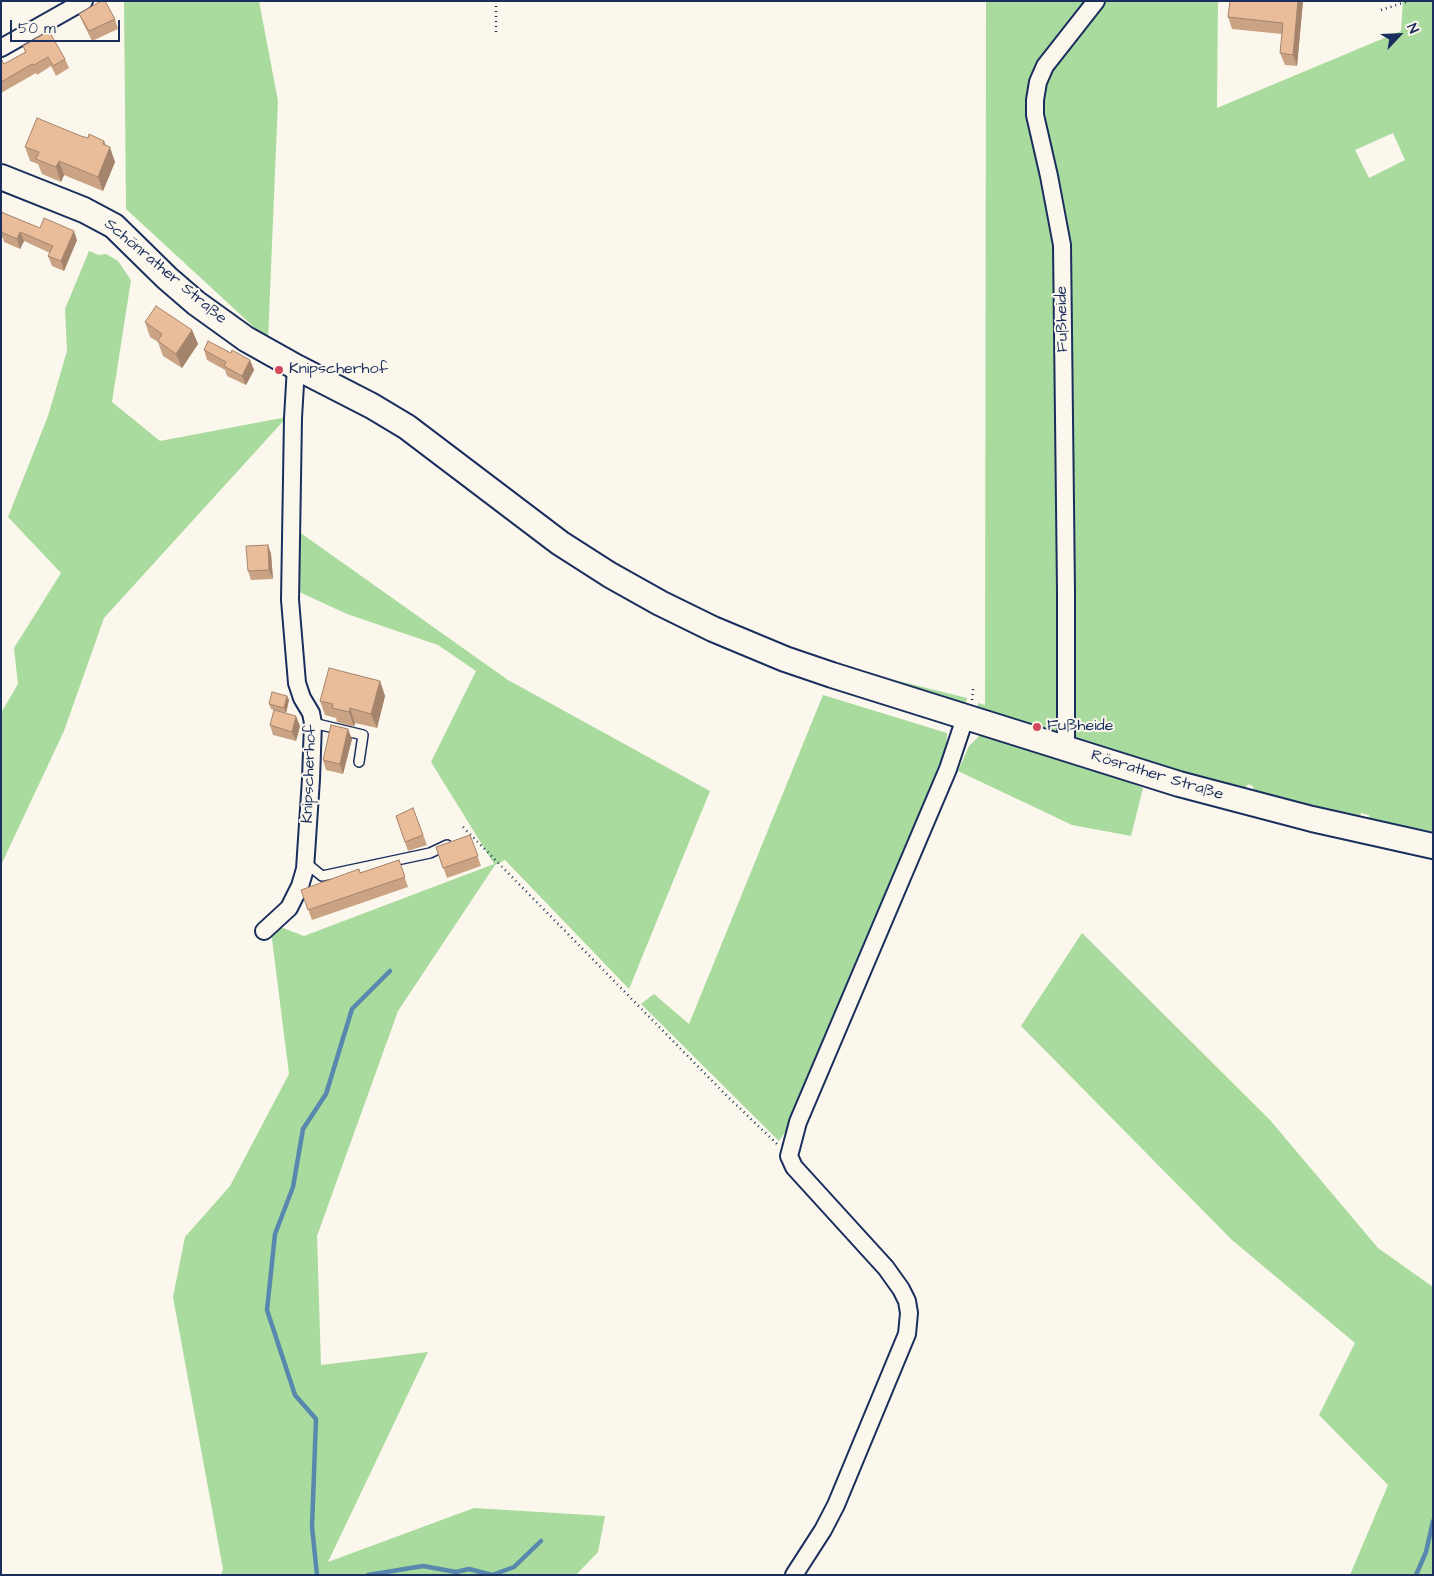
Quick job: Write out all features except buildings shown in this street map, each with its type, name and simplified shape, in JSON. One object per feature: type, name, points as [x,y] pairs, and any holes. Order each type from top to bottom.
[{"type":"street","points":[[1,48],[84,1]]},
{"type":"street","name":"Fußheide","points":[[1066,749],[1062,245],[1049,176],[1036,122],[1034,100],[1038,82],[1045,66],[1096,1]]},
{"type":"street","name":"Schönrather Straße","points":[[1,177],[101,218],[122,232],[167,278],[218,320],[246,339],[372,406],[407,427],[560,543],[610,575],[660,603],[713,629],[785,659],[885,692]]},
{"type":"street","name":"Knipscherhof","points":[[264,931],[289,908],[300,886],[306,863],[312,763],[313,723],[311,713],[302,698],[297,683],[290,600],[292,418],[296,367]]},
{"type":"street","name":"Rösrather Straße","points":[[885,692],[1247,803],[1357,830],[1433,846]]},
{"type":"street","points":[[794,1575],[823,1530],[836,1505],[907,1334],[909,1313],[907,1301],[901,1289],[886,1268],[794,1166],[789,1156],[798,1122],[948,769],[965,718]]},
{"type":"lane","points":[[313,723],[363,735],[359,762]]},
{"type":"lane","points":[[306,863],[322,876],[430,853],[459,841]]},
{"type":"path","points":[[496,1],[496,33]]},
{"type":"path","points":[[1381,10],[1409,1]]},
{"type":"path","points":[[462,828],[718,1087],[789,1156]]},
{"type":"green space","points":[[124,1],[259,1],[278,101],[268,340],[126,209]]},
{"type":"green space","points":[[986,1],[1089,1],[1031,79],[1053,218],[1059,324],[1062,740],[977,716],[978,703],[985,705]]},
{"type":"green space","points":[[1106,1],[1218,1],[1217,108],[1401,31],[1403,1],[1433,1],[1433,836],[1369,823],[1369,815],[1361,813],[1358,822],[1255,797],[1253,786],[1248,784],[1242,794],[1076,743],[1071,729],[1065,244],[1040,125],[1040,85],[1050,65]],"holes":[[[1393,133],[1405,160],[1369,178],[1355,150]]]},
{"type":"green space","points":[[89,251],[99,255],[106,254],[118,261],[131,280],[112,402],[160,441],[287,417],[104,618],[64,731],[1,865],[1,713],[18,684],[14,648],[61,573],[8,517],[48,416],[67,351],[65,309]]},
{"type":"green space","points":[[295,529],[508,680],[710,791],[629,989],[505,860],[495,865],[398,1011],[317,1236],[321,1365],[428,1352],[328,1562],[474,1508],[605,1516],[598,1552],[576,1575],[221,1575],[223,1569],[173,1297],[185,1237],[230,1186],[289,1074],[270,923],[304,936],[494,864],[431,762],[476,671],[438,645],[347,614],[295,590]]},
{"type":"green space","points":[[834,665],[967,698],[964,710]]},
{"type":"green space","points":[[823,695],[947,733],[946,754],[794,1119],[779,1141],[641,1004],[654,994],[689,1024]]},
{"type":"green space","points":[[981,734],[1111,775],[1143,788],[1131,836],[1072,825],[958,771],[969,746]]},
{"type":"green space","points":[[1082,933],[1270,1120],[1378,1248],[1433,1287],[1433,1575],[1350,1575],[1388,1485],[1319,1415],[1355,1343],[1232,1240],[1021,1026]]},
{"type":"waterway","points":[[317,1575],[312,1527],[316,1419],[295,1395],[267,1310],[275,1234],[293,1187],[303,1129],[326,1094],[352,1009],[390,971]]},
{"type":"waterway","points":[[1416,1575],[1426,1552],[1433,1521]]},
{"type":"waterway","points":[[368,1575],[423,1566],[456,1572],[469,1569],[492,1575],[514,1567],[541,1541]]},
{"type":"place","name":"Knipscherhof","points":[[279,370]]},
{"type":"place","name":"Fußheide","points":[[1037,727]]}]
